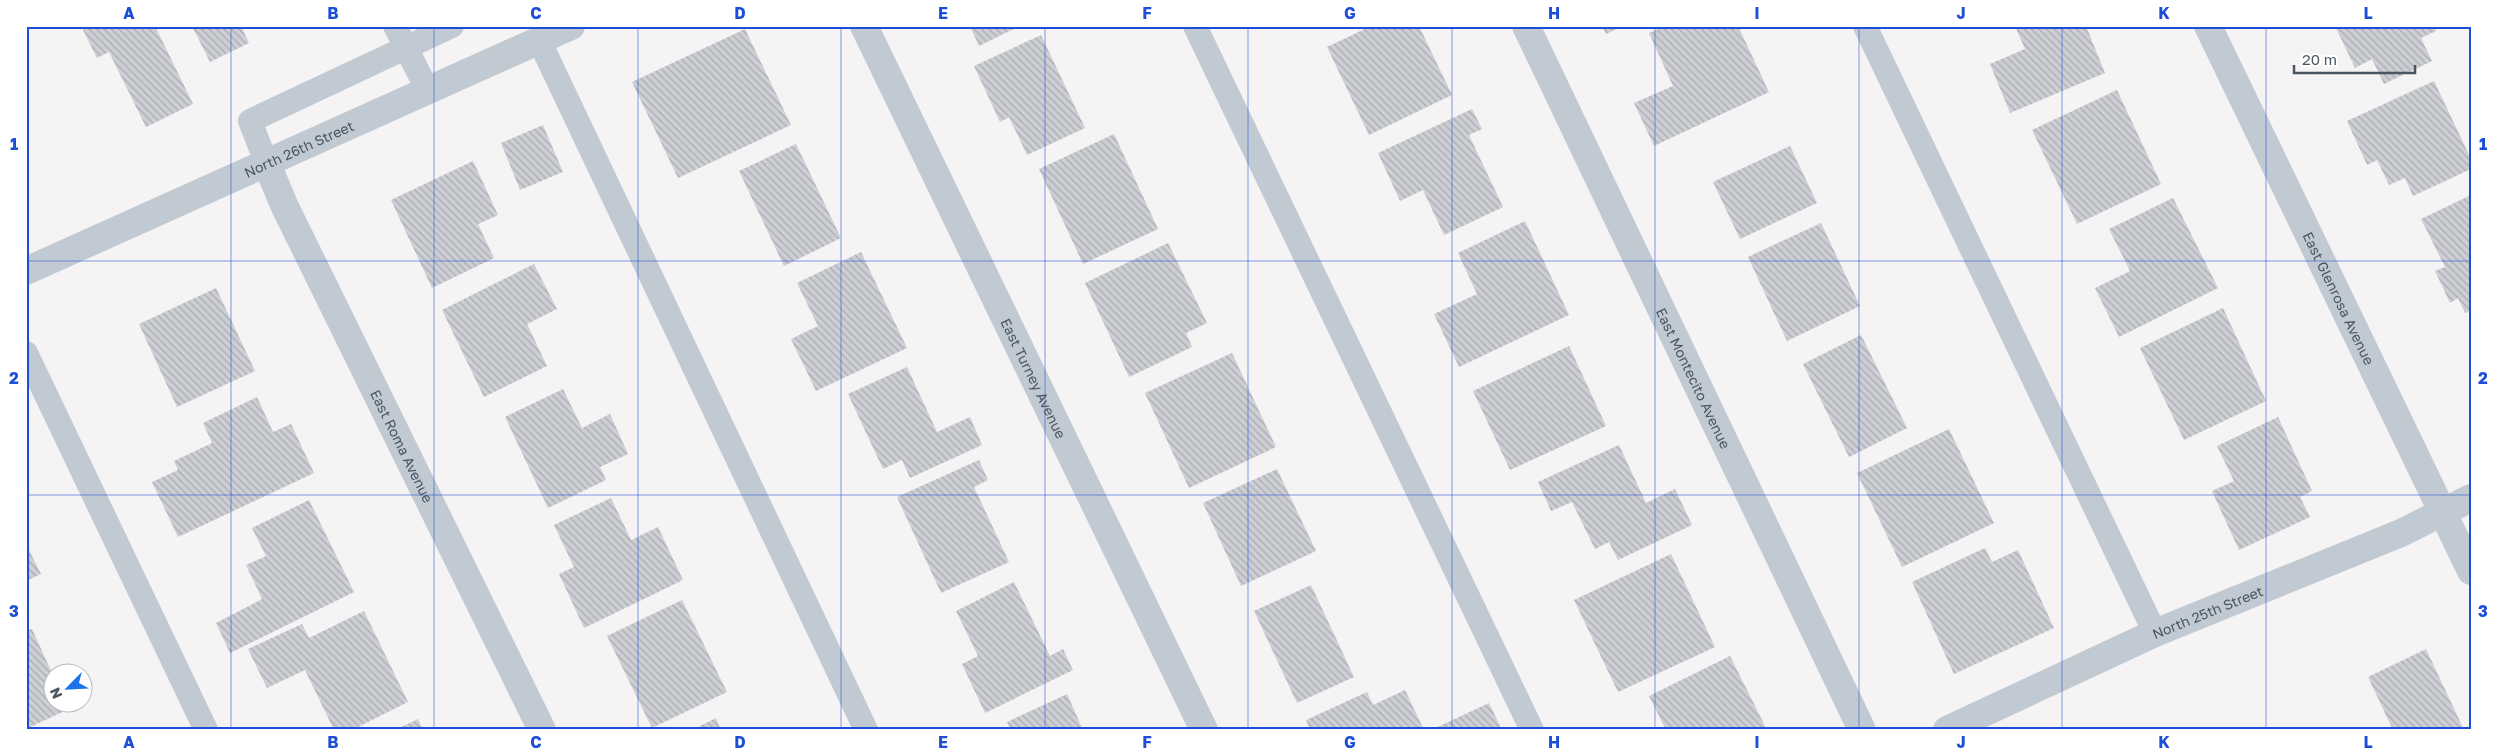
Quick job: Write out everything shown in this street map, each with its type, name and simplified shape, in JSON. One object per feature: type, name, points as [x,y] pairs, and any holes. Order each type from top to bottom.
[{"type":"street","name":"East Turney Avenue","points":[[864,26],[1204,730]]},
{"type":"street","name":"East Montecito Avenue","points":[[1526,26],[1862,730]]},
{"type":"street","name":"East Glenrosa Avenue","points":[[2208,26],[2471,572]]},
{"type":"street","name":"North 26th Street","points":[[26,271],[428,91],[556,31]]},
{"type":"street","name":"East Roma Avenue","points":[[266,162],[289,216],[542,730]]},
{"type":"street","name":"North 25th Street","points":[[1948,730],[2155,633],[2443,514],[2471,498]]},
{"type":"lane","points":[[395,26],[428,91]]},
{"type":"lane","points":[[266,162],[250,121],[452,26]]},
{"type":"lane","points":[[1195,26],[1277,201],[1450,555],[1532,730]]},
{"type":"lane","points":[[1865,26],[2155,633]]},
{"type":"lane","points":[[556,31],[866,730]]},
{"type":"lane","points":[[26,353],[206,730]]},
{"type":"building","points":[[81,26],[155,26],[193,104],[146,127],[109,52],[97,58]]},
{"type":"building","points":[[192,26],[246,26],[242,28],[249,43],[210,62]]},
{"type":"building","points":[[970,26],[1020,26],[979,46]]},
{"type":"building","points":[[1371,26],[1419,26],[1452,95],[1369,135],[1327,47]]},
{"type":"building","points":[[1602,26],[1623,26],[1606,34]]},
{"type":"building","points":[[1665,26],[1738,26],[1769,92],[1654,146],[1634,103],[1673,86],[1649,33]]},
{"type":"building","points":[[2015,26],[2086,26],[2105,73],[2010,113],[1990,64],[2025,49]]},
{"type":"building","points":[[2335,26],[2434,26],[2436,31],[2421,38],[2432,61],[2384,84],[2372,59],[2355,68]]},
{"type":"building","points":[[745,29],[791,125],[678,178],[632,82]]},
{"type":"building","points":[[1041,35],[1085,128],[1027,155],[1009,117],[1000,122],[974,66]]},
{"type":"building","points":[[2434,81],[2471,159],[2471,169],[2413,196],[2405,178],[2389,185],[2377,160],[2367,165],[2347,121]]},
{"type":"building","points":[[2117,90],[2161,184],[2077,224],[2032,130]]},
{"type":"building","points":[[1472,109],[1482,129],[1469,135],[1503,207],[1444,235],[1423,190],[1400,201],[1378,153]]},
{"type":"building","points":[[543,125],[563,172],[520,190],[501,143]]},
{"type":"building","points":[[1114,134],[1158,229],[1083,264],[1039,169]]},
{"type":"building","points":[[796,144],[841,238],[784,266],[739,171]]},
{"type":"building","points":[[1790,146],[1817,203],[1740,239],[1713,182]]},
{"type":"building","points":[[473,161],[498,215],[478,224],[494,258],[432,288],[391,200]]},
{"type":"building","points":[[2471,195],[2471,311],[2465,313],[2458,298],[2450,303],[2435,271],[2445,267],[2421,219]]},
{"type":"building","points":[[2173,198],[2218,288],[2119,337],[2095,288],[2130,271],[2109,229]]},
{"type":"building","points":[[1525,221],[1569,315],[1459,367],[1434,314],[1477,294],[1458,253]]},
{"type":"building","points":[[1821,223],[1860,306],[1787,341],[1748,257]]},
{"type":"building","points":[[1168,243],[1207,323],[1186,333],[1192,347],[1129,377],[1085,283]]},
{"type":"building","points":[[861,252],[907,348],[816,391],[791,339],[818,326],[797,283]]},
{"type":"building","points":[[534,264],[557,309],[527,324],[547,366],[484,397],[442,310]]},
{"type":"building","points":[[216,288],[255,371],[177,407],[139,324]]},
{"type":"building","points":[[2223,308],[2266,401],[2184,440],[2140,348]]},
{"type":"building","points":[[1861,335],[1907,428],[1849,457],[1803,364]]},
{"type":"building","points":[[1569,346],[1606,426],[1510,470],[1473,391]]},
{"type":"building","points":[[1232,353],[1276,447],[1189,488],[1145,393]]},
{"type":"building","points":[[907,367],[937,432],[970,417],[982,445],[910,478],[902,460],[883,469],[848,394]]},
{"type":"building","points":[[563,389],[582,428],[610,414],[628,454],[600,467],[606,480],[548,508],[505,417]]},
{"type":"building","points":[[257,397],[273,432],[291,424],[314,473],[178,537],[152,482],[178,470],[174,461],[212,443],[203,423]]},
{"type":"building","points":[[2278,417],[2312,491],[2300,497],[2310,517],[2239,550],[2212,491],[2234,481],[2217,446]]},
{"type":"building","points":[[1949,429],[1994,523],[1902,567],[1857,473]]},
{"type":"building","points":[[1619,445],[1646,503],[1675,489],[1692,525],[1618,560],[1609,542],[1595,549],[1572,502],[1551,511],[1538,482]]},
{"type":"building","points":[[979,460],[988,480],[974,487],[1009,562],[941,593],[897,497]]},
{"type":"building","points":[[1277,469],[1316,551],[1241,586],[1203,503]]},
{"type":"building","points":[[611,498],[631,540],[658,527],[683,580],[584,628],[559,574],[574,567],[554,525]]},
{"type":"building","points":[[309,500],[354,592],[230,653],[216,623],[262,599],[246,565],[266,556],[252,528]]},
{"type":"building","points":[[26,544],[41,574],[26,581]]},
{"type":"building","points":[[1985,548],[1992,562],[2018,550],[2054,628],[1954,674],[1912,582]]},
{"type":"building","points":[[1671,554],[1715,647],[1618,692],[1574,600]]},
{"type":"building","points":[[1014,582],[1050,656],[1063,649],[1073,670],[985,713],[962,664],[978,656],[956,611]]},
{"type":"building","points":[[1311,585],[1354,677],[1297,703],[1254,611]]},
{"type":"building","points":[[682,600],[727,692],[652,728],[607,636]]},
{"type":"building","points":[[364,611],[408,702],[352,730],[334,730],[305,670],[267,688],[248,649],[302,624],[309,638]]},
{"type":"building","points":[[32,629],[48,664],[42,664],[42,714],[58,714],[26,729],[26,631]]},
{"type":"building","points":[[2426,649],[2464,730],[2393,730],[2368,677]]},
{"type":"building","points":[[1730,656],[1767,730],[1666,730],[1649,696]]},
{"type":"building","points":[[1405,690],[1424,730],[1310,730],[1306,720],[1367,692],[1373,705]]},
{"type":"building","points":[[1067,694],[1083,730],[1011,730],[1007,722]]},
{"type":"building","points":[[1489,703],[1502,730],[1431,730]]},
{"type":"building","points":[[716,718],[721,730],[692,730]]},
{"type":"building","points":[[418,719],[423,730],[395,730]]}]
